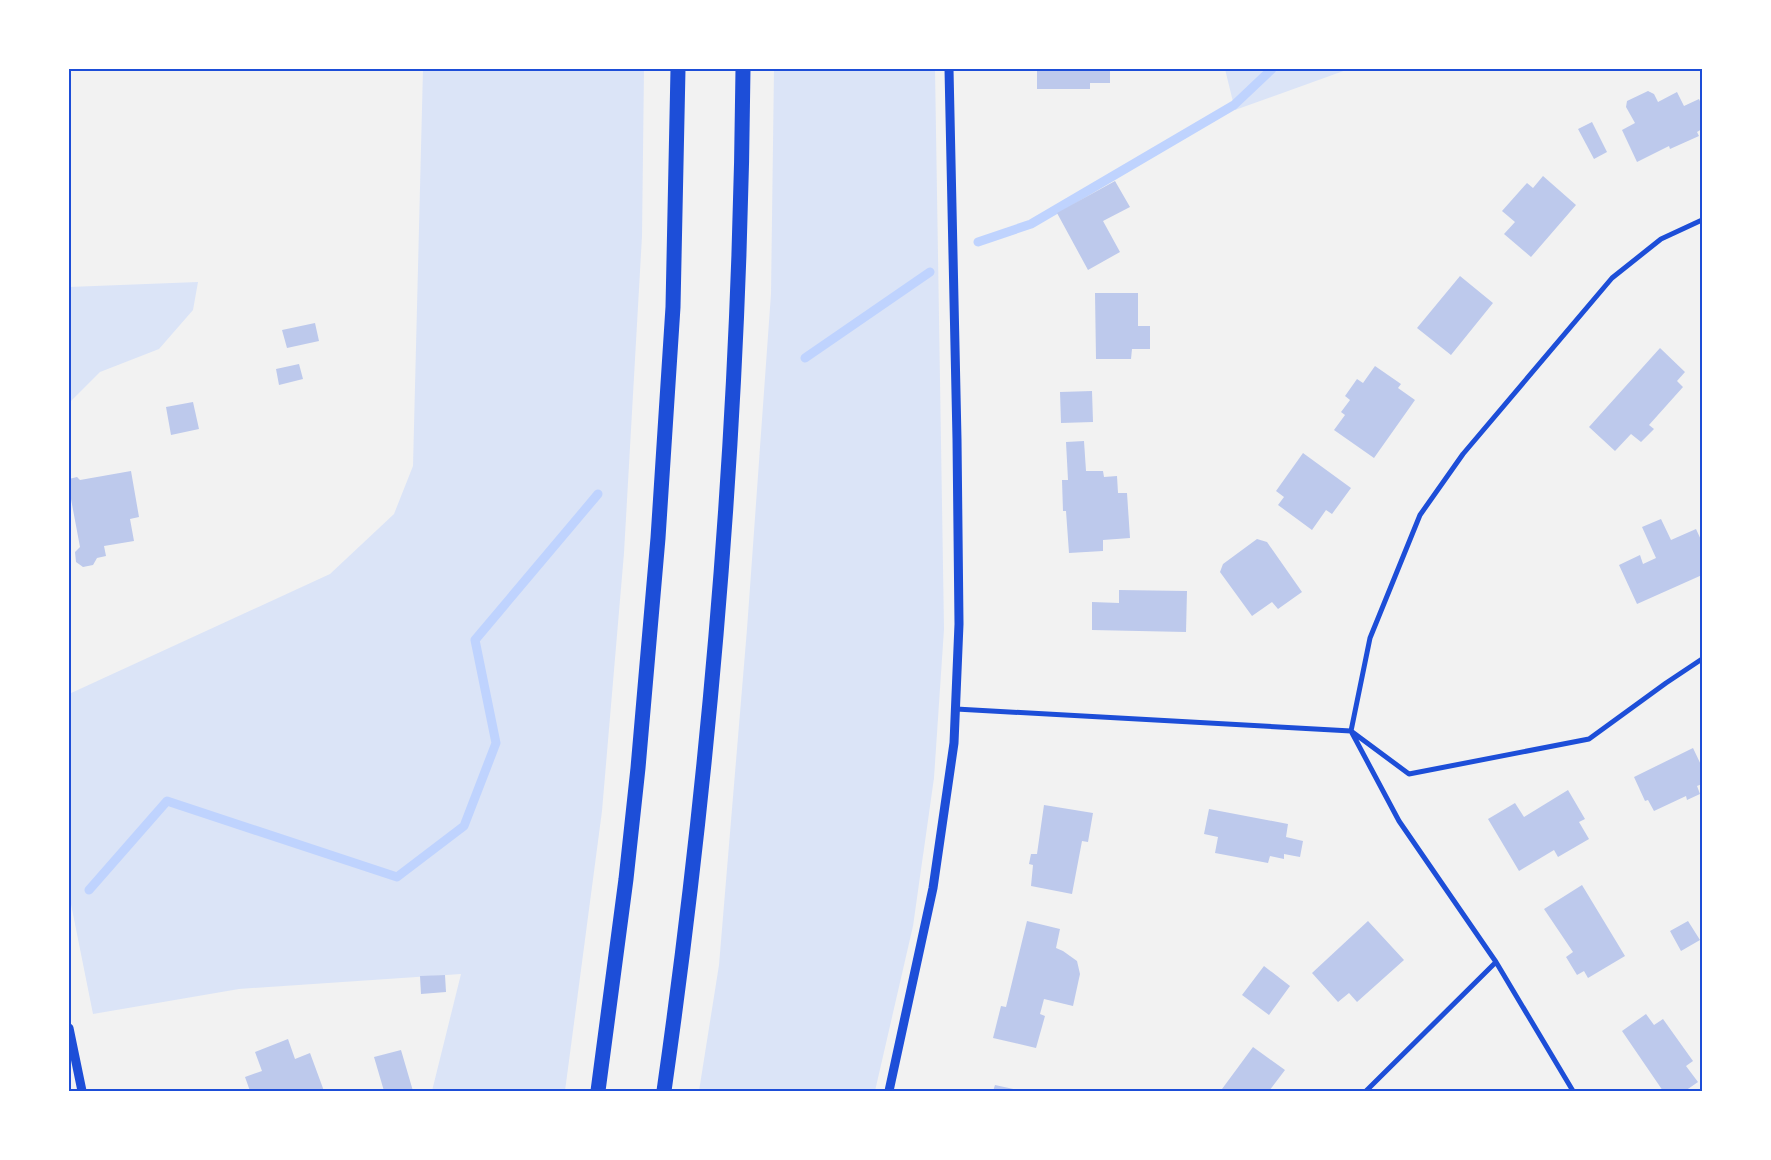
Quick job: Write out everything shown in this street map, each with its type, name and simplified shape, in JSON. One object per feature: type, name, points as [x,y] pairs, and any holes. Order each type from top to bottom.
[{"type":"highway","points":[[598,1091],[625,888],[638,768],[658,538],[673,307],[678,69]]},
{"type":"highway","points":[[664,1091],[679,984],[705,754],[721,566],[737,296],[743,69]]},
{"type":"street","points":[[889,1091],[933,888],[950,779],[956,709],[959,624],[957,439],[949,69]]},
{"type":"street","points":[[1573,1091],[1496,962],[1399,821],[1351,731],[1370,638],[1420,515],[1463,454],[1612,278],[1661,239],[1702,220]]},
{"type":"street","points":[[956,709],[1351,731],[1409,774],[1589,739],[1666,683],[1702,660]]},
{"type":"street","points":[[1366,1091],[1496,962]]},
{"type":"street","points":[[69,1028],[82,1091]]},
{"type":"shaded area","points":[[423,69],[644,69],[642,236],[624,553],[602,811],[565,1091],[432,1091],[461,974],[239,989],[93,1014],[69,894],[69,694],[330,574],[394,514],[413,466]]},
{"type":"shaded area","points":[[774,69],[935,69],[944,629],[934,778],[913,926],[875,1091],[699,1091],[719,965],[747,629],[771,294]]},
{"type":"shaded area","points":[[1225,69],[1349,69],[1235,110]]},
{"type":"shaded area","points":[[198,282],[193,310],[159,349],[100,372],[69,403],[69,287]]},
{"type":"building","points":[[1037,69],[1110,69],[1110,83],[1090,83],[1090,89],[1037,89]]},
{"type":"building","points":[[1648,91],[1654,94],[1658,102],[1677,92],[1684,106],[1699,99],[1702,106],[1702,129],[1697,132],[1699,136],[1670,149],[1669,146],[1637,162],[1622,130],[1635,123],[1626,107],[1627,101]]},
{"type":"building","points":[[1592,122],[1607,152],[1594,159],[1578,129]]},
{"type":"building","points":[[1543,176],[1576,205],[1531,257],[1504,234],[1515,222],[1502,211],[1527,183],[1533,188]]},
{"type":"building","points":[[1115,181],[1130,207],[1103,221],[1120,252],[1088,270],[1057,213]]},
{"type":"building","points":[[1460,276],[1493,303],[1451,355],[1417,328]]},
{"type":"building","points":[[1095,293],[1138,293],[1138,326],[1150,326],[1150,349],[1132,349],[1131,359],[1096,359]]},
{"type":"building","points":[[315,323],[319,341],[287,348],[282,330]]},
{"type":"building","points":[[1660,348],[1685,372],[1677,381],[1683,387],[1649,425],[1654,429],[1641,442],[1631,434],[1615,451],[1589,427]]},
{"type":"building","points":[[299,364],[303,379],[279,385],[276,369]]},
{"type":"building","points":[[1375,366],[1401,384],[1398,388],[1415,400],[1374,458],[1334,430],[1345,415],[1341,412],[1350,400],[1345,396],[1357,379],[1363,383]]},
{"type":"building","points":[[1092,391],[1093,422],[1061,423],[1060,392]]},
{"type":"building","points":[[193,402],[199,429],[171,435],[166,407]]},
{"type":"building","points":[[1084,441],[1086,471],[1103,471],[1104,477],[1117,476],[1118,493],[1127,493],[1130,538],[1103,540],[1103,551],[1069,553],[1066,511],[1063,511],[1062,480],[1068,480],[1066,442]]},
{"type":"building","points":[[1303,453],[1351,488],[1332,514],[1326,510],[1312,530],[1278,505],[1284,497],[1276,491]]},
{"type":"building","points":[[131,471],[139,517],[130,519],[134,541],[104,546],[106,556],[97,558],[93,565],[83,567],[76,562],[75,552],[80,547],[71,499],[69,497],[69,479],[77,477],[80,480]]},
{"type":"building","points":[[1661,519],[1671,540],[1696,529],[1702,542],[1702,575],[1637,604],[1619,565],[1640,555],[1643,564],[1656,558],[1642,527]]},
{"type":"building","points":[[1257,539],[1267,542],[1302,592],[1278,609],[1272,602],[1252,616],[1220,572],[1223,564]]},
{"type":"building","points":[[1119,590],[1187,591],[1186,632],[1092,630],[1092,602],[1119,603]]},
{"type":"building","points":[[1693,748],[1702,767],[1702,784],[1697,786],[1700,794],[1687,800],[1686,796],[1654,811],[1648,800],[1645,801],[1634,777]]},
{"type":"building","points":[[1568,790],[1585,819],[1579,822],[1589,839],[1558,857],[1554,850],[1519,871],[1488,819],[1515,803],[1524,817]]},
{"type":"building","points":[[1044,805],[1093,813],[1088,842],[1082,841],[1072,894],[1031,886],[1033,865],[1029,864],[1031,854],[1037,854]]},
{"type":"building","points":[[1209,809],[1288,824],[1286,837],[1303,841],[1300,857],[1284,854],[1284,859],[1270,856],[1268,863],[1215,853],[1218,837],[1204,834]]},
{"type":"building","points":[[1582,885],[1625,956],[1588,978],[1584,971],[1577,975],[1566,957],[1573,952],[1544,909]]},
{"type":"building","points":[[1027,921],[1060,929],[1056,948],[1077,961],[1080,974],[1073,1006],[1044,999],[1040,1014],[1045,1016],[1036,1048],[993,1038],[1001,1006],[1006,1007]]},
{"type":"building","points":[[1368,921],[1404,960],[1357,1002],[1349,993],[1338,1002],[1312,973]]},
{"type":"building","points":[[1688,921],[1700,940],[1681,951],[1670,931]]},
{"type":"building","points":[[1264,966],[1290,986],[1269,1015],[1242,995]]},
{"type":"building","points":[[445,975],[446,992],[421,994],[420,976]]},
{"type":"building","points":[[1646,1014],[1654,1025],[1663,1019],[1693,1061],[1686,1066],[1698,1082],[1685,1091],[1663,1091],[1622,1031]]},
{"type":"building","points":[[288,1039],[295,1059],[310,1053],[324,1091],[250,1091],[245,1077],[262,1071],[255,1052]]},
{"type":"building","points":[[1253,1047],[1285,1070],[1269,1091],[1225,1091],[1222,1089]]},
{"type":"building","points":[[401,1050],[413,1091],[384,1091],[374,1057]]},
{"type":"building","points":[[995,1085],[1018,1090],[1018,1091],[993,1091]]},
{"type":"waterway","points":[[978,242],[1031,224],[1234,105],[1272,69]]},
{"type":"waterway","points":[[805,358],[930,272]]},
{"type":"waterway","points":[[89,890],[167,801],[397,877],[464,826],[496,743],[475,640],[598,494]]}]
